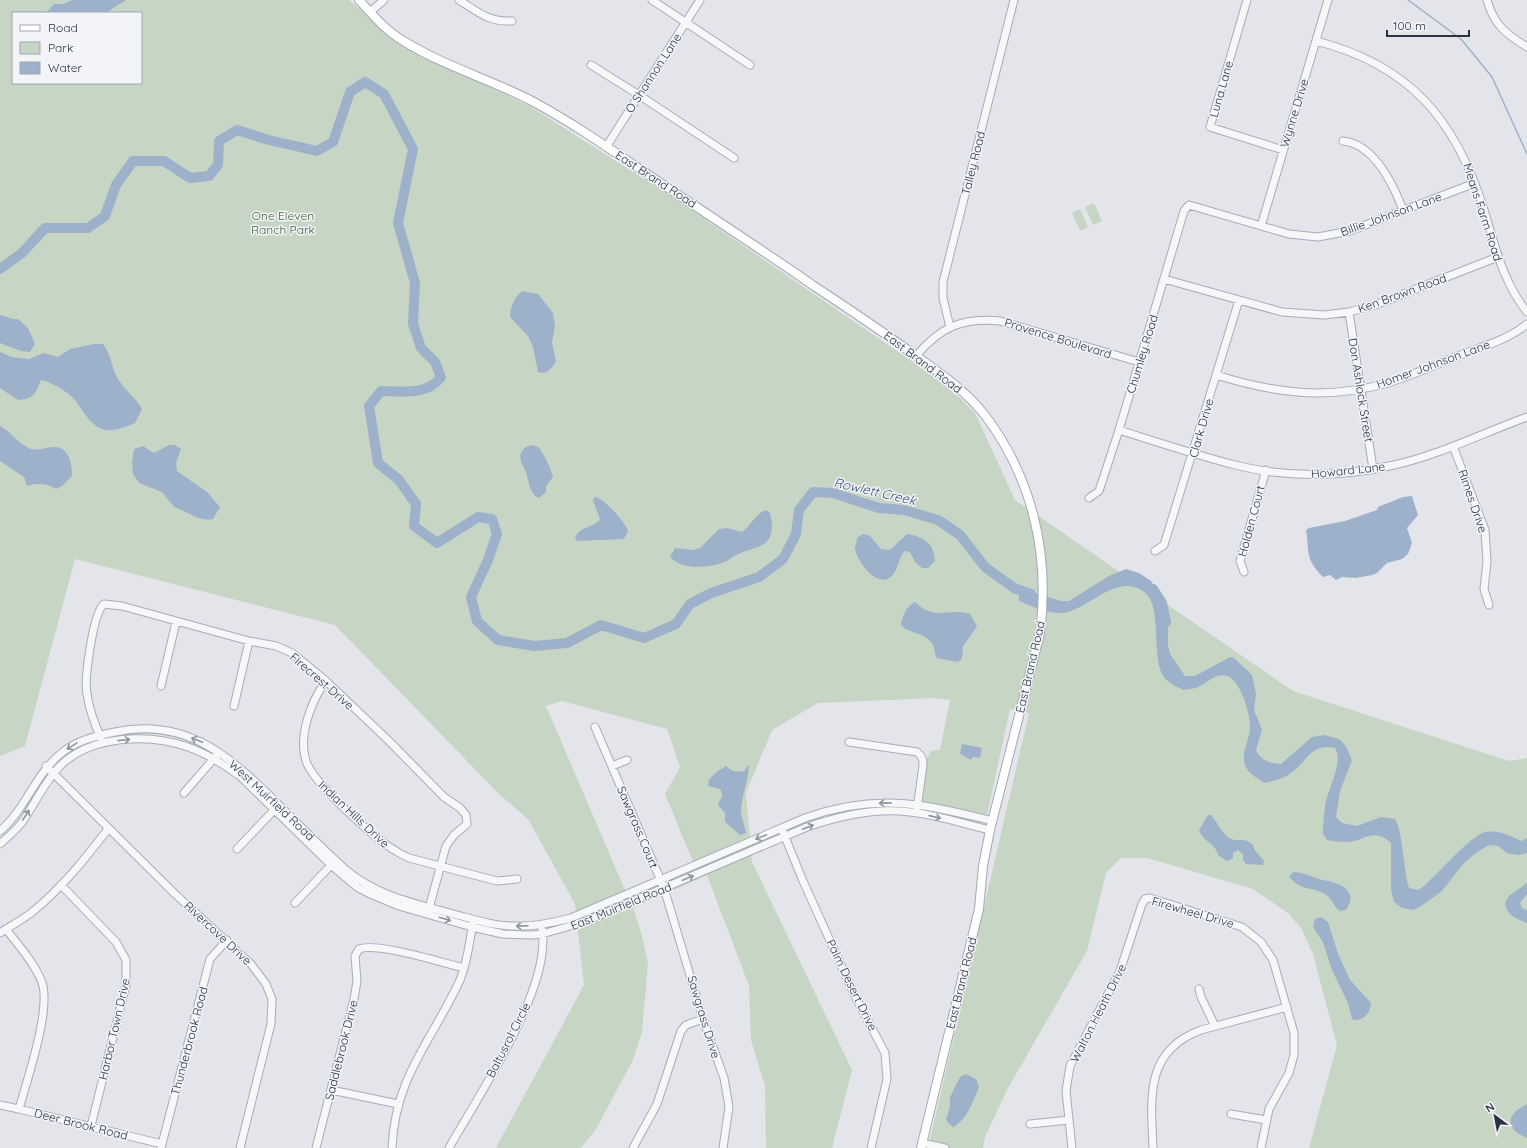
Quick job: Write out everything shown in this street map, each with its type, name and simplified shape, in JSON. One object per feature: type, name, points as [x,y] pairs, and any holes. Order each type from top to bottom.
[{"type":"main road","name":"East Brand Road","points":[[359,0],[400,39],[453,66],[531,100],[572,124],[714,217],[948,378],[965,393],[982,412],[994,429],[1018,471],[1031,503],[1040,541],[1044,597],[1040,634],[992,820],[983,866],[979,908],[922,1145]]},
{"type":"street","points":[[370,12],[384,0]]},
{"type":"street","points":[[459,0],[485,17],[498,22],[512,21]]},
{"type":"street","points":[[652,0],[750,65]]},
{"type":"street","name":"O Shannon Lane","points":[[606,146],[700,0]]},
{"type":"street","name":"Talley Road","points":[[950,327],[943,298],[943,282],[1014,0]]},
{"type":"street","name":"Luna Lane","points":[[1247,0],[1210,128],[1283,150]]},
{"type":"street","name":"Wynne Drive","points":[[1261,226],[1328,0]]},
{"type":"street","points":[[1487,0],[1495,21],[1504,32],[1527,47]]},
{"type":"street","name":"Means Farm Road","points":[[1316,41],[1342,49],[1372,62],[1398,78],[1416,92],[1433,109],[1450,131],[1464,155],[1475,182],[1498,257],[1513,292],[1527,312]]},
{"type":"street","points":[[591,65],[734,158]]},
{"type":"street","points":[[1342,141],[1353,142],[1361,146],[1377,163],[1390,181],[1403,210]]},
{"type":"street","name":"Billie Johnson Lane","points":[[1188,205],[1300,236],[1329,236],[1350,231],[1475,182]]},
{"type":"street","name":"Chumley Road","points":[[1090,498],[1099,491],[1119,430],[1184,211],[1188,205]]},
{"type":"street","name":"Ken Brown Road","points":[[1164,279],[1268,309],[1298,314],[1324,315],[1349,312],[1383,302],[1498,257]]},
{"type":"street","name":"Clark Drive","points":[[1155,551],[1164,545],[1238,300]]},
{"type":"street","name":"Don Ashlock Street","points":[[1349,312],[1373,469]]},
{"type":"street","name":"Provence Boulevard","points":[[916,356],[928,342],[950,327],[972,321],[1000,321],[1139,362]]},
{"type":"street","name":"Homer Johnson Lane","points":[[1216,375],[1255,386],[1283,391],[1312,393],[1344,392],[1405,377],[1506,338],[1527,324]]},
{"type":"street","name":"Howard Lane","points":[[1119,430],[1236,465],[1310,475],[1373,469],[1394,465],[1453,446],[1527,417]]},
{"type":"street","name":"Rimes Drive","points":[[1453,446],[1485,530],[1487,562],[1484,589],[1489,605]]},
{"type":"street","name":"Holden Court","points":[[1244,572],[1240,561],[1266,470]]},
{"type":"street","name":"Firecrest Drive","points":[[99,735],[86,694],[86,680],[97,615],[104,604],[122,606],[249,641],[276,646],[292,653],[326,681],[389,741],[444,797],[460,808],[466,815],[467,824],[454,835],[446,846],[440,867]]},
{"type":"street","points":[[161,686],[176,622]]},
{"type":"street","points":[[234,706],[249,641]]},
{"type":"street","name":"Indian Hills Drive","points":[[326,681],[316,695],[307,720],[305,746],[306,762],[317,780],[358,819],[396,852],[409,858],[440,867],[497,881],[517,879]]},
{"type":"street","name":"Sawgrass Court","points":[[595,727],[664,888]]},
{"type":"street","name":"West Muirfield Road","points":[[0,831],[15,815],[46,766],[75,744],[99,735],[122,731],[145,730],[166,732],[197,740],[220,752],[253,778],[277,807]]},
{"type":"street","points":[[99,735],[103,744]]},
{"type":"street","name":"West Muirfield Road","points":[[0,844],[24,819],[53,774],[65,761],[76,754],[87,748],[122,740],[138,739],[172,742],[188,746],[214,758],[277,807],[334,863],[361,882],[372,889],[429,911]]},
{"type":"street","points":[[849,742],[917,752],[921,754],[923,758],[923,765],[917,813]]},
{"type":"street","points":[[184,793],[220,752]]},
{"type":"street","points":[[612,766],[627,760]]},
{"type":"street","name":"Rivercove Drive","points":[[46,766],[174,893],[227,940],[261,974],[270,992],[273,1011],[240,1148]]},
{"type":"street","name":"East Muirfield Road","points":[[429,911],[500,925],[524,927],[541,925],[571,918],[781,828],[821,812],[845,807],[868,804],[918,805],[992,820]]},
{"type":"street","points":[[238,849],[277,807]]},
{"type":"street","name":"East Muirfield Road","points":[[429,911],[472,927],[503,934],[542,934],[584,922],[785,836],[825,821],[845,816],[884,811],[917,813],[990,830]]},
{"type":"street","name":"Palm Desert Drive","points":[[781,828],[802,881],[855,996],[885,1053],[887,1079],[871,1148]]},
{"type":"street","points":[[19,1109],[39,1035],[44,989],[42,980],[32,965],[3,931],[30,914],[61,885],[76,870],[108,829]]},
{"type":"street","points":[[295,903],[334,863]]},
{"type":"street","points":[[429,911],[440,867]]},
{"type":"street","name":"Harbor Town Drive","points":[[61,885],[116,942],[126,960],[126,986],[91,1126]]},
{"type":"street","name":"Sawgrass Drive","points":[[664,888],[703,1019],[724,1078],[729,1099],[723,1148]]},
{"type":"street","name":"Firewheel Drive","points":[[1142,904],[1145,899],[1150,898],[1217,917],[1249,931],[1261,942],[1274,960],[1294,1033],[1294,1055],[1289,1073],[1272,1101],[1266,1120],[1261,1148]]},
{"type":"street","name":"Walton Heath Drive","points":[[1072,1148],[1066,1091],[1070,1066],[1120,971],[1142,904]]},
{"type":"street","points":[[392,1148],[398,1104],[410,1071],[455,989],[464,968],[474,919]]},
{"type":"street","name":"Baltusrol Circle","points":[[449,1148],[502,1055],[527,1006],[538,975],[543,946],[541,925]]},
{"type":"street","name":"Thunderbrook Road","points":[[162,1146],[210,959],[227,940]]},
{"type":"street","name":"Saddlebrook Drive","points":[[316,1148],[354,999],[357,980],[355,956],[357,952],[365,947],[385,950],[464,968]]},
{"type":"street","points":[[1199,989],[1214,1026]]},
{"type":"street","points":[[1153,1148],[1152,1093],[1159,1067],[1164,1057],[1179,1042],[1194,1032],[1287,1007]]},
{"type":"street","points":[[633,1148],[657,1104],[681,1031],[686,1025],[703,1019]]},
{"type":"street","points":[[331,1090],[398,1104]]},
{"type":"street","name":"Deer Brook Road","points":[[0,1105],[91,1126],[162,1146]]},
{"type":"street","points":[[1231,1114],[1266,1120]]},
{"type":"street","points":[[1030,1124],[1069,1120]]},
{"type":"street","points":[[922,1145],[945,1148]]},
{"type":"green space","name":"One Eleven Ranch Park","points":[[0,0],[349,0],[405,47],[528,105],[674,198],[926,371],[960,398],[975,413],[1015,500],[1293,691],[1509,761],[1527,758],[1527,1148],[1309,1148],[1337,1045],[1313,954],[1301,928],[1288,913],[1253,889],[1147,858],[1121,858],[1106,873],[1087,951],[1008,1088],[985,1137],[983,1148],[928,1148],[1029,713],[1010,709],[987,815],[922,801],[927,758],[931,751],[940,750],[950,700],[935,698],[818,703],[772,730],[746,793],[752,862],[852,1070],[832,1148],[766,1148],[765,1086],[751,1040],[749,986],[707,875],[633,908],[641,932],[648,962],[642,1032],[633,1060],[596,1129],[581,1148],[496,1148],[584,985],[575,904],[528,819],[499,794],[335,625],[75,559],[25,746],[0,756]],"holes":[[[562,701],[667,729],[680,767],[665,794],[693,862],[625,890],[546,706]]]},
{"type":"green space","points":[[1094,203],[1102,221],[1093,225],[1085,207]]},
{"type":"green space","points":[[1080,209],[1088,227],[1080,231],[1072,213]]},
{"type":"water","points":[[72,0],[126,0],[108,12],[47,12],[54,4],[63,4]]},
{"type":"water","points":[[522,291],[538,294],[553,313],[555,326],[552,343],[556,361],[547,372],[544,373],[538,372],[533,347],[528,336],[510,317],[513,303]]},
{"type":"water","points":[[0,315],[18,319],[28,328],[35,344],[30,352],[21,351],[0,343]]},
{"type":"water","points":[[94,344],[103,344],[109,354],[117,377],[142,409],[135,423],[115,430],[102,429],[90,420],[69,394],[45,381],[41,380],[31,397],[18,400],[0,388],[0,352],[12,357],[29,359],[44,353],[58,357],[70,349]]},
{"type":"water","points":[[0,426],[23,445],[31,449],[55,447],[64,450],[71,462],[72,476],[62,486],[56,489],[42,484],[27,486],[24,477],[0,461]]},
{"type":"water","points":[[169,445],[175,445],[181,449],[176,463],[177,471],[207,492],[220,507],[213,519],[208,520],[198,518],[174,507],[162,492],[139,483],[133,474],[132,462],[134,449],[143,446],[154,453]]},
{"type":"water","points":[[531,445],[538,447],[542,451],[553,477],[546,486],[546,492],[539,498],[535,496],[530,488],[526,472],[521,462],[520,455],[524,448]]},
{"type":"water","points":[[1412,496],[1418,515],[1407,528],[1412,543],[1408,554],[1402,559],[1387,563],[1377,573],[1372,575],[1356,578],[1342,577],[1336,580],[1330,575],[1323,577],[1313,565],[1309,555],[1306,530],[1309,528],[1345,521],[1377,510],[1378,507],[1403,497]]},
{"type":"water","points":[[595,497],[599,498],[609,506],[623,522],[628,531],[624,539],[577,541],[575,537],[580,531],[600,520],[593,500]]},
{"type":"water","points":[[766,510],[770,513],[772,530],[768,540],[759,547],[738,554],[725,562],[702,567],[687,566],[670,557],[675,548],[693,550],[700,548],[719,529],[727,528],[742,532],[759,514]]},
{"type":"water","points":[[863,534],[870,536],[881,549],[890,550],[907,534],[918,537],[930,545],[933,550],[935,561],[928,568],[922,568],[915,562],[910,552],[905,551],[900,558],[894,574],[887,579],[882,580],[871,574],[858,557],[855,547],[857,538]]},
{"type":"water","points":[[1126,569],[1139,573],[1151,581],[1157,590],[1168,626],[1168,645],[1170,654],[1185,676],[1195,676],[1230,657],[1234,658],[1252,675],[1256,694],[1254,710],[1262,730],[1256,750],[1260,757],[1270,762],[1281,764],[1312,737],[1324,735],[1339,739],[1346,746],[1352,760],[1340,791],[1336,817],[1342,823],[1357,826],[1381,817],[1395,819],[1399,831],[1409,888],[1419,890],[1471,840],[1486,832],[1509,835],[1521,841],[1527,838],[1527,853],[1518,855],[1507,853],[1498,846],[1489,845],[1477,852],[1464,863],[1442,891],[1414,910],[1402,908],[1394,902],[1391,889],[1391,843],[1384,838],[1373,835],[1344,842],[1327,840],[1323,834],[1326,800],[1338,761],[1335,748],[1327,747],[1315,750],[1296,769],[1278,780],[1264,783],[1253,775],[1246,768],[1244,760],[1250,729],[1249,715],[1243,697],[1235,681],[1229,677],[1220,675],[1196,688],[1184,690],[1168,682],[1160,669],[1153,607],[1149,598],[1143,591],[1134,587],[1124,586],[1115,588],[1077,608],[1062,613],[1049,612],[1019,601],[1019,588],[1061,601],[1069,601],[1109,576]]},
{"type":"water","points":[[915,602],[922,608],[936,613],[962,612],[970,614],[977,626],[962,648],[963,654],[961,660],[956,662],[937,658],[933,645],[928,639],[920,634],[904,628],[901,625],[905,611]]},
{"type":"water","points":[[962,744],[982,748],[980,758],[973,757],[971,760],[960,754]]},
{"type":"water","points":[[749,765],[741,812],[746,833],[740,835],[725,822],[725,813],[718,805],[722,796],[720,789],[708,786],[709,779],[726,766],[735,771],[744,771]]},
{"type":"water","points":[[1208,815],[1211,815],[1229,838],[1250,842],[1264,861],[1263,865],[1246,864],[1243,860],[1243,854],[1238,850],[1233,853],[1233,858],[1227,861],[1218,855],[1214,847],[1203,837],[1199,830]]},
{"type":"water","points":[[1293,872],[1303,873],[1342,886],[1349,892],[1350,896],[1349,905],[1346,910],[1340,911],[1323,893],[1303,887],[1294,882],[1289,877]]},
{"type":"water","points":[[1527,883],[1527,894],[1520,903],[1522,908],[1527,910],[1527,923],[1510,914],[1505,903],[1509,896]]},
{"type":"water","points":[[1321,917],[1328,922],[1338,954],[1350,980],[1371,1003],[1368,1014],[1359,1020],[1352,1019],[1348,1003],[1332,970],[1323,942],[1313,927],[1315,919]]},
{"type":"water","points":[[966,1074],[976,1079],[979,1087],[966,1115],[953,1127],[946,1119],[950,1107],[950,1097],[960,1077]]},
{"type":"water","points":[[1527,1104],[1527,1138],[1514,1130],[1510,1121],[1515,1112]]},
{"type":"waterway","points":[[1408,0],[1461,39],[1492,77],[1527,154]]},
{"type":"waterway","name":"Rowlett Creek","points":[[0,269],[22,253],[45,228],[88,228],[105,216],[116,185],[133,161],[164,161],[190,178],[209,176],[218,165],[219,141],[237,130],[269,140],[317,151],[333,142],[350,92],[365,82],[384,94],[413,149],[398,223],[415,283],[413,324],[421,348],[435,362],[441,377],[429,387],[421,390],[406,392],[381,391],[369,406],[378,463],[399,480],[416,504],[414,526],[437,543],[478,517],[492,519],[497,534],[488,560],[471,597],[477,621],[498,640],[534,646],[567,643],[601,625],[644,638],[676,624],[690,604],[711,593],[759,577],[783,559],[796,534],[799,510],[813,492],[833,493],[879,508],[904,510],[938,520],[960,535],[985,567],[1014,588],[1031,594]]},
{"type":"waterway","name":"Rowlett Creek","points":[[1153,589],[1162,603],[1166,622]]}]
